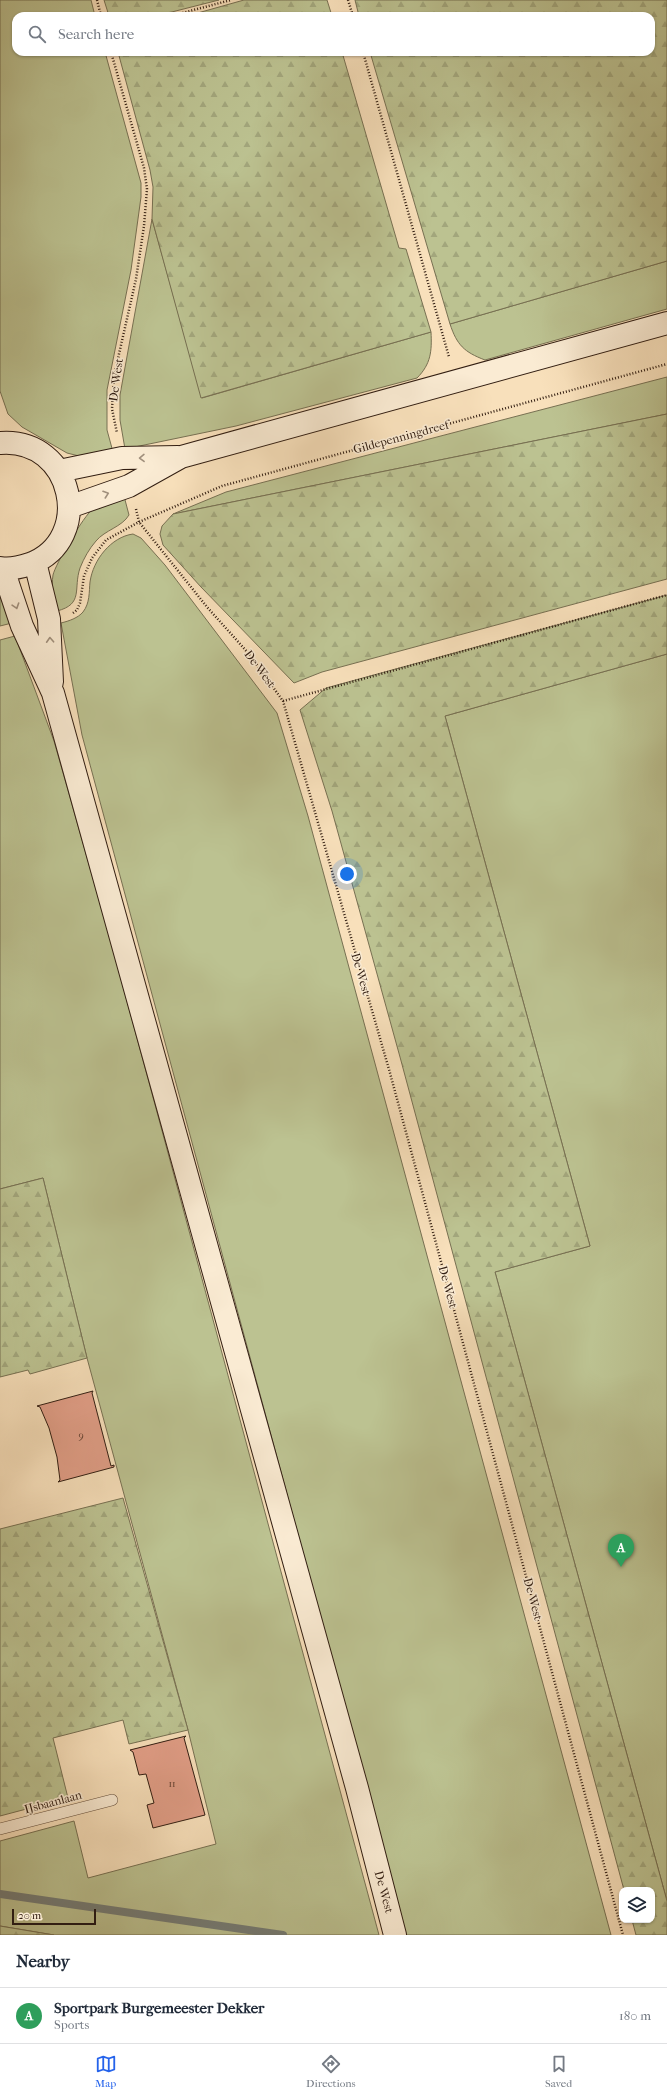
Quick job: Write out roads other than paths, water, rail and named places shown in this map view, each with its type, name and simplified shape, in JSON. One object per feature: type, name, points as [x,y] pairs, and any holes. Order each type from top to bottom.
[{"type":"main road","points":[[69,506],[129,486],[181,457],[667,323]]},
{"type":"main road","points":[[1,441],[24,445],[44,455],[59,471],[67,488],[69,506],[65,529],[53,548],[35,562],[20,568],[2,568]]},
{"type":"main road","points":[[59,471],[122,458],[181,457]]},
{"type":"main road","name":"De West","points":[[35,562],[49,619],[53,693]]},
{"type":"main road","name":"De West","points":[[2,568],[22,626],[53,693],[346,1750],[395,1935]]},
{"type":"lane","name":"IJsbaanlaan","points":[[0,1829],[112,1800]]},
{"type":"waterway","points":[[0,1894],[283,1935]]},
{"type":"place","name":"Sportpark Burgemeester Dekker","points":[[621,1567]]}]
